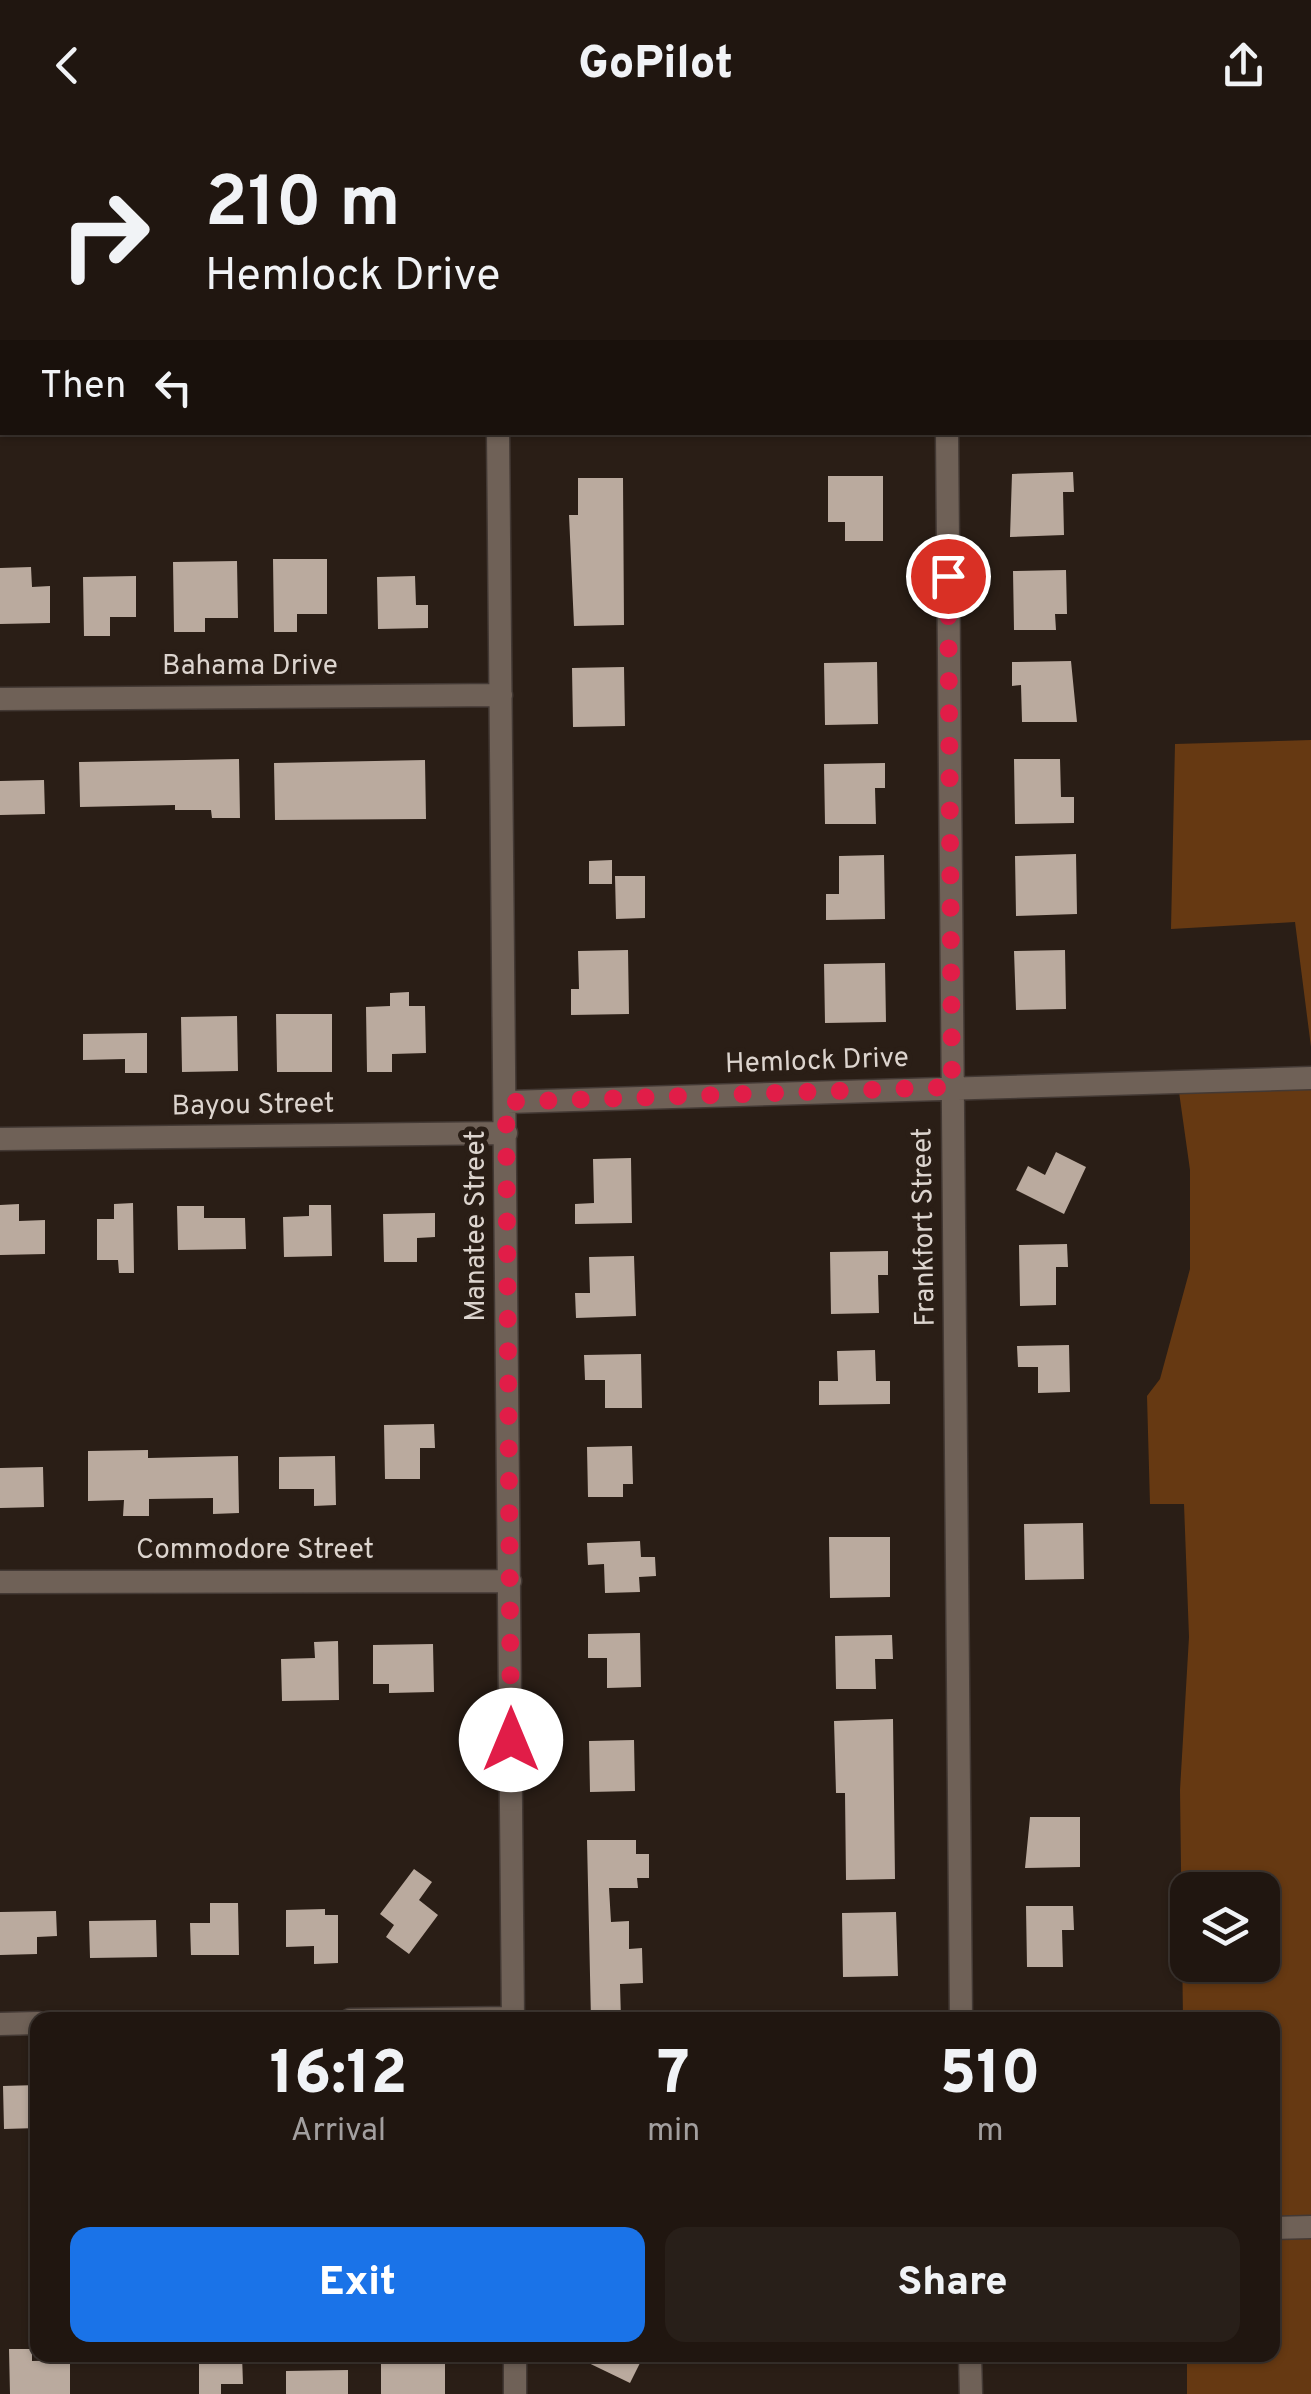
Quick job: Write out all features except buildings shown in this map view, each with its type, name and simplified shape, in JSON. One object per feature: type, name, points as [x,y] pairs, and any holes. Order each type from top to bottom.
[{"type":"street","name":"Manatee Street","points":[[498,435],[513,2012]]},
{"type":"street","name":"Frankfort Street","points":[[947,435],[962,2012]]},
{"type":"street","name":"Bahama Drive","points":[[0,699],[500,695]]},
{"type":"street","name":"Hemlock Drive","points":[[506,1102],[1311,1078]]},
{"type":"street","name":"Bayou Street","points":[[0,1139],[506,1133]]},
{"type":"street","name":"Commodore Street","points":[[0,1582],[510,1581]]},
{"type":"street","points":[[0,2024],[30,2024]]},
{"type":"street","points":[[1280,2228],[1311,2228]]},
{"type":"street","points":[[515,2362],[515,2394]]},
{"type":"street","points":[[970,2362],[970,2394]]},
{"type":"shaded area","points":[[1311,740],[1311,1047],[1295,922],[1171,929],[1175,744]]},
{"type":"shaded area","points":[[1311,1088],[1311,2217],[1280,2217],[1280,2012],[1183,2012],[1183,1982],[1280,1982],[1280,1872],[1181,1872],[1180,1790],[1189,1637],[1184,1504],[1150,1504],[1147,1396],[1160,1379],[1190,1269],[1190,1170],[1179,1092]]},
{"type":"shaded area","points":[[1280,2238],[1311,2238],[1311,2394],[1187,2394],[1187,2362],[1280,2362]]},
{"type":"route","points":[[511,1740],[506,1102],[952,1087],[948,576]]}]
